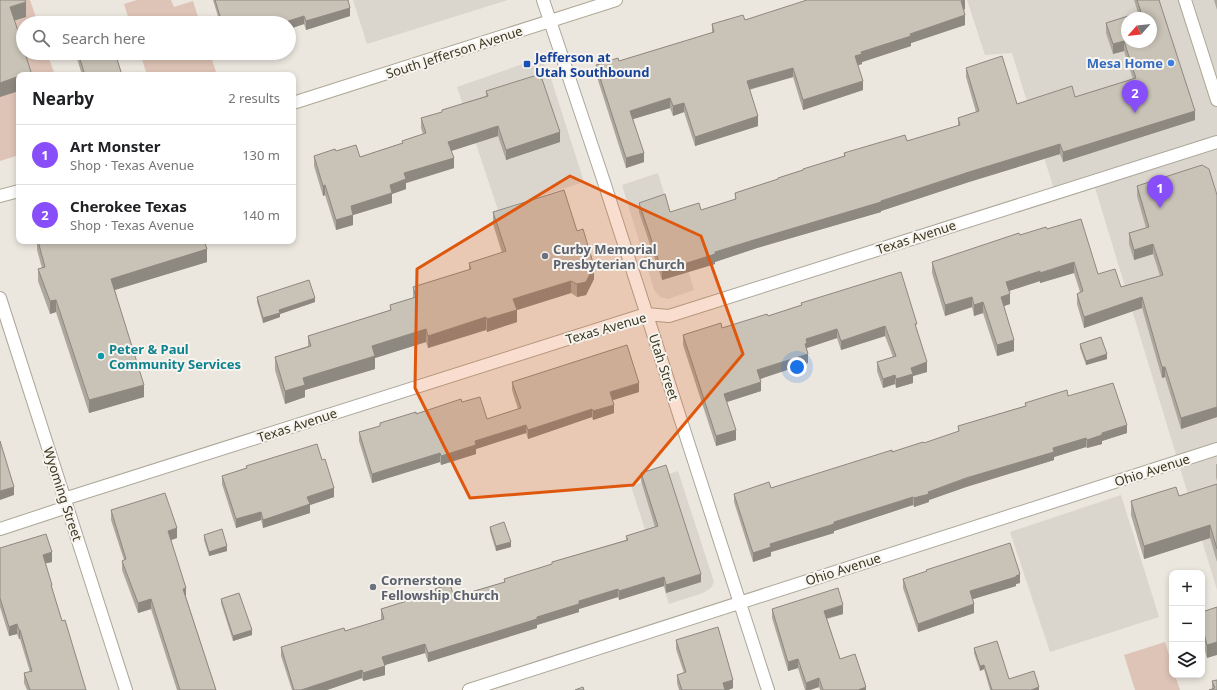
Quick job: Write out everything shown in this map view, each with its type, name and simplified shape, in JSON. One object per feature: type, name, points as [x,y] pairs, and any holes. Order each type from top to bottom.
[{"type":"street","name":"Utah Street","points":[[543,0],[604,182],[768,690]]},
{"type":"street","name":"South Jefferson Avenue","points":[[296,102],[616,0]]},
{"type":"street","points":[[1185,0],[1217,100]]},
{"type":"street","name":"Texas Avenue","points":[[0,529],[66,503],[646,314],[669,316],[1217,142]]},
{"type":"street","points":[[0,196],[16,192]]},
{"type":"street","name":"Wyoming Street","points":[[0,298],[126,690]]},
{"type":"street","name":"Ohio Avenue","points":[[469,690],[1217,449]]},
{"type":"highlighted area","points":[[570,176],[701,236],[743,354],[633,485],[470,498],[415,388],[417,269]]},
{"type":"shaded area","points":[[0,0],[30,0],[36,16],[16,16],[16,60],[50,60],[54,72],[16,72],[16,156],[0,161]]},
{"type":"shaded area","points":[[137,0],[171,0],[174,7],[193,1],[198,16],[128,16],[124,4]]},
{"type":"shaded area","points":[[353,0],[508,0],[367,44]]},
{"type":"shaded area","points":[[967,0],[1217,0],[1217,590],[1093,181],[1055,193],[1012,53],[985,55]]},
{"type":"shaded area","points":[[142,60],[212,60],[216,72],[146,72]]},
{"type":"shaded area","points":[[531,61],[541,61],[548,69],[584,182],[498,210],[457,87]]},
{"type":"shaded area","points":[[658,173],[694,290],[668,299],[660,297],[654,290],[622,185]]},
{"type":"shaded area","points":[[678,471],[714,582],[711,588],[703,593],[669,604],[631,486]]},
{"type":"shaded area","points":[[1121,495],[1159,617],[1050,652],[1010,532]]},
{"type":"shaded area","points":[[1165,642],[1169,655],[1169,678],[1176,678],[1180,690],[1135,690],[1124,655]]},
{"type":"building","points":[[0,0],[25,0],[26,2],[10,7],[16,25],[16,60],[27,60],[31,72],[16,72],[16,77],[0,83]]},
{"type":"building","points":[[215,0],[348,0],[350,8],[306,21],[304,16],[296,19],[296,16],[220,16]]},
{"type":"building","points":[[807,0],[965,0],[961,1],[965,15],[910,34],[911,36],[861,52],[862,54],[855,56],[863,81],[803,100],[793,68],[747,81],[758,116],[695,137],[684,103],[673,106],[670,98],[630,111],[644,153],[626,158],[596,65],[618,58],[619,61],[714,32],[712,24],[743,15],[745,20]]},
{"type":"building","points":[[1137,0],[1159,0],[1195,111],[1063,152],[1060,144],[969,172],[881,202],[715,252],[715,254],[662,271],[639,203],[665,194],[670,212],[699,203],[701,210],[736,199],[735,193],[845,156],[844,153],[905,135],[907,141],[960,125],[958,118],[979,111],[966,68],[1002,56],[1017,104],[1072,86],[1075,97],[1136,78],[1126,48],[1157,48],[1157,12],[1141,12]]},
{"type":"building","points":[[1121,18],[1121,42],[1113,44],[1106,23]]},
{"type":"building","points":[[80,60],[117,60],[121,72],[84,72]]},
{"type":"building","points":[[534,76],[542,79],[560,132],[506,150],[498,126],[448,142],[454,158],[404,173],[406,179],[390,185],[392,193],[351,206],[353,215],[336,220],[325,185],[323,186],[314,156],[335,149],[336,151],[356,145],[360,157],[403,143],[402,141],[426,133],[421,118],[488,96],[486,91]]},
{"type":"building","points":[[1202,165],[1209,169],[1217,195],[1217,407],[1181,418],[1165,367],[1162,367],[1142,297],[1084,317],[1077,294],[1083,291],[1074,262],[1006,282],[1010,294],[1001,297],[1014,340],[997,345],[983,302],[974,305],[972,297],[945,305],[932,262],[1019,233],[1020,235],[1046,227],[1047,229],[1081,219],[1098,274],[1115,269],[1121,287],[1163,275],[1153,244],[1134,250],[1129,233],[1149,227],[1137,186]]},
{"type":"building","points":[[564,190],[577,231],[583,229],[594,266],[586,282],[577,284],[571,281],[513,299],[517,310],[487,319],[486,317],[428,336],[426,329],[372,346],[375,356],[303,378],[305,385],[285,391],[275,357],[311,346],[308,336],[391,310],[390,305],[416,297],[413,287],[471,269],[469,263],[506,251],[493,212]]},
{"type":"building","name":"Peter & Paul Community Services","points":[[39,244],[205,244],[207,249],[111,279],[144,385],[89,400],[56,300],[50,301],[38,269],[45,267]]},
{"type":"building","points":[[901,272],[927,362],[911,368],[913,374],[896,379],[895,375],[883,379],[877,362],[896,356],[885,326],[841,341],[837,329],[806,339],[807,343],[805,344],[808,354],[757,370],[761,382],[724,394],[736,430],[716,436],[683,335],[721,323],[722,328],[767,314],[768,316],[802,305],[801,303]]},
{"type":"building","points":[[309,280],[315,298],[279,310],[280,313],[263,318],[257,297]]},
{"type":"building","points":[[1101,337],[1107,354],[1086,361],[1080,344]]},
{"type":"building","points":[[627,345],[639,383],[610,392],[614,405],[593,411],[592,409],[528,430],[526,425],[475,441],[476,445],[441,456],[440,453],[372,474],[359,432],[380,426],[380,423],[416,412],[416,414],[461,399],[462,402],[480,397],[487,419],[521,408],[512,382]]},
{"type":"building","points":[[1113,383],[1127,425],[1102,433],[1102,435],[1087,440],[1086,438],[1053,448],[1054,452],[966,478],[928,492],[929,494],[913,497],[834,522],[834,524],[770,544],[771,547],[753,553],[734,494],[769,482],[771,488],[892,450],[892,452],[923,442],[924,443],[959,431],[958,426],[1026,406],[1025,403],[1067,390],[1068,396]]},
{"type":"building","points":[[0,441],[14,487],[0,491]]},
{"type":"building","points":[[317,444],[322,460],[325,459],[334,488],[307,497],[310,504],[263,520],[261,512],[236,519],[222,476],[247,468],[246,466]]},
{"type":"building","points":[[666,465],[701,574],[666,585],[664,577],[619,591],[618,589],[579,601],[579,604],[537,617],[537,619],[428,653],[425,644],[382,657],[385,666],[363,673],[362,670],[301,690],[294,690],[281,647],[344,628],[345,631],[384,619],[381,609],[436,592],[435,589],[450,584],[454,597],[505,582],[504,579],[552,564],[552,562],[628,540],[626,536],[658,526],[641,473]]},
{"type":"building","points":[[1217,484],[1217,549],[1210,525],[1144,546],[1131,501],[1176,487],[1179,496]]},
{"type":"building","points":[[165,493],[177,528],[168,531],[186,588],[183,589],[216,690],[180,690],[151,599],[138,603],[122,561],[126,559],[111,510]]},
{"type":"building","points":[[504,522],[511,542],[496,546],[490,527]]},
{"type":"building","points":[[222,529],[227,546],[209,552],[204,535]]},
{"type":"building","points":[[46,534],[52,552],[43,555],[62,621],[65,620],[86,690],[30,690],[24,673],[32,671],[20,630],[17,624],[9,627],[0,598],[0,548]]},
{"type":"building","points":[[1010,543],[1020,574],[1016,577],[970,591],[974,604],[918,624],[903,579]]},
{"type":"building","points":[[838,588],[843,605],[824,611],[840,659],[855,654],[866,687],[858,690],[823,690],[819,678],[806,683],[798,659],[788,662],[772,609]]},
{"type":"building","points":[[239,593],[252,630],[233,636],[221,599]]},
{"type":"building","points":[[1217,607],[1217,642],[1207,645],[1205,638],[1205,611]]},
{"type":"building","points":[[718,627],[733,680],[723,683],[725,690],[682,690],[677,675],[686,672],[676,640]]},
{"type":"building","points":[[997,641],[1009,679],[1034,671],[1039,687],[1031,690],[992,690],[984,665],[980,666],[974,648]]},
{"type":"building","points":[[1217,680],[1217,690],[1209,690],[1215,688],[1212,681]]},
{"type":"building","points":[[583,687],[584,690],[575,690]]},
{"type":"place","name":"Mesa Home","points":[[1171,63]]},
{"type":"place","name":"Jefferson at Utah Southbound","points":[[527,64]]},
{"type":"place","name":"Cherokee Texas","points":[[1135,113]]},
{"type":"place","name":"Art Monster","points":[[1160,208]]},
{"type":"place","name":"Curby Memorial Presbyterian Church","points":[[545,256]]},
{"type":"place","name":"Peter & Paul Community Services","points":[[101,356]]},
{"type":"place","name":"Cornerstone Fellowship Church","points":[[373,587]]}]
